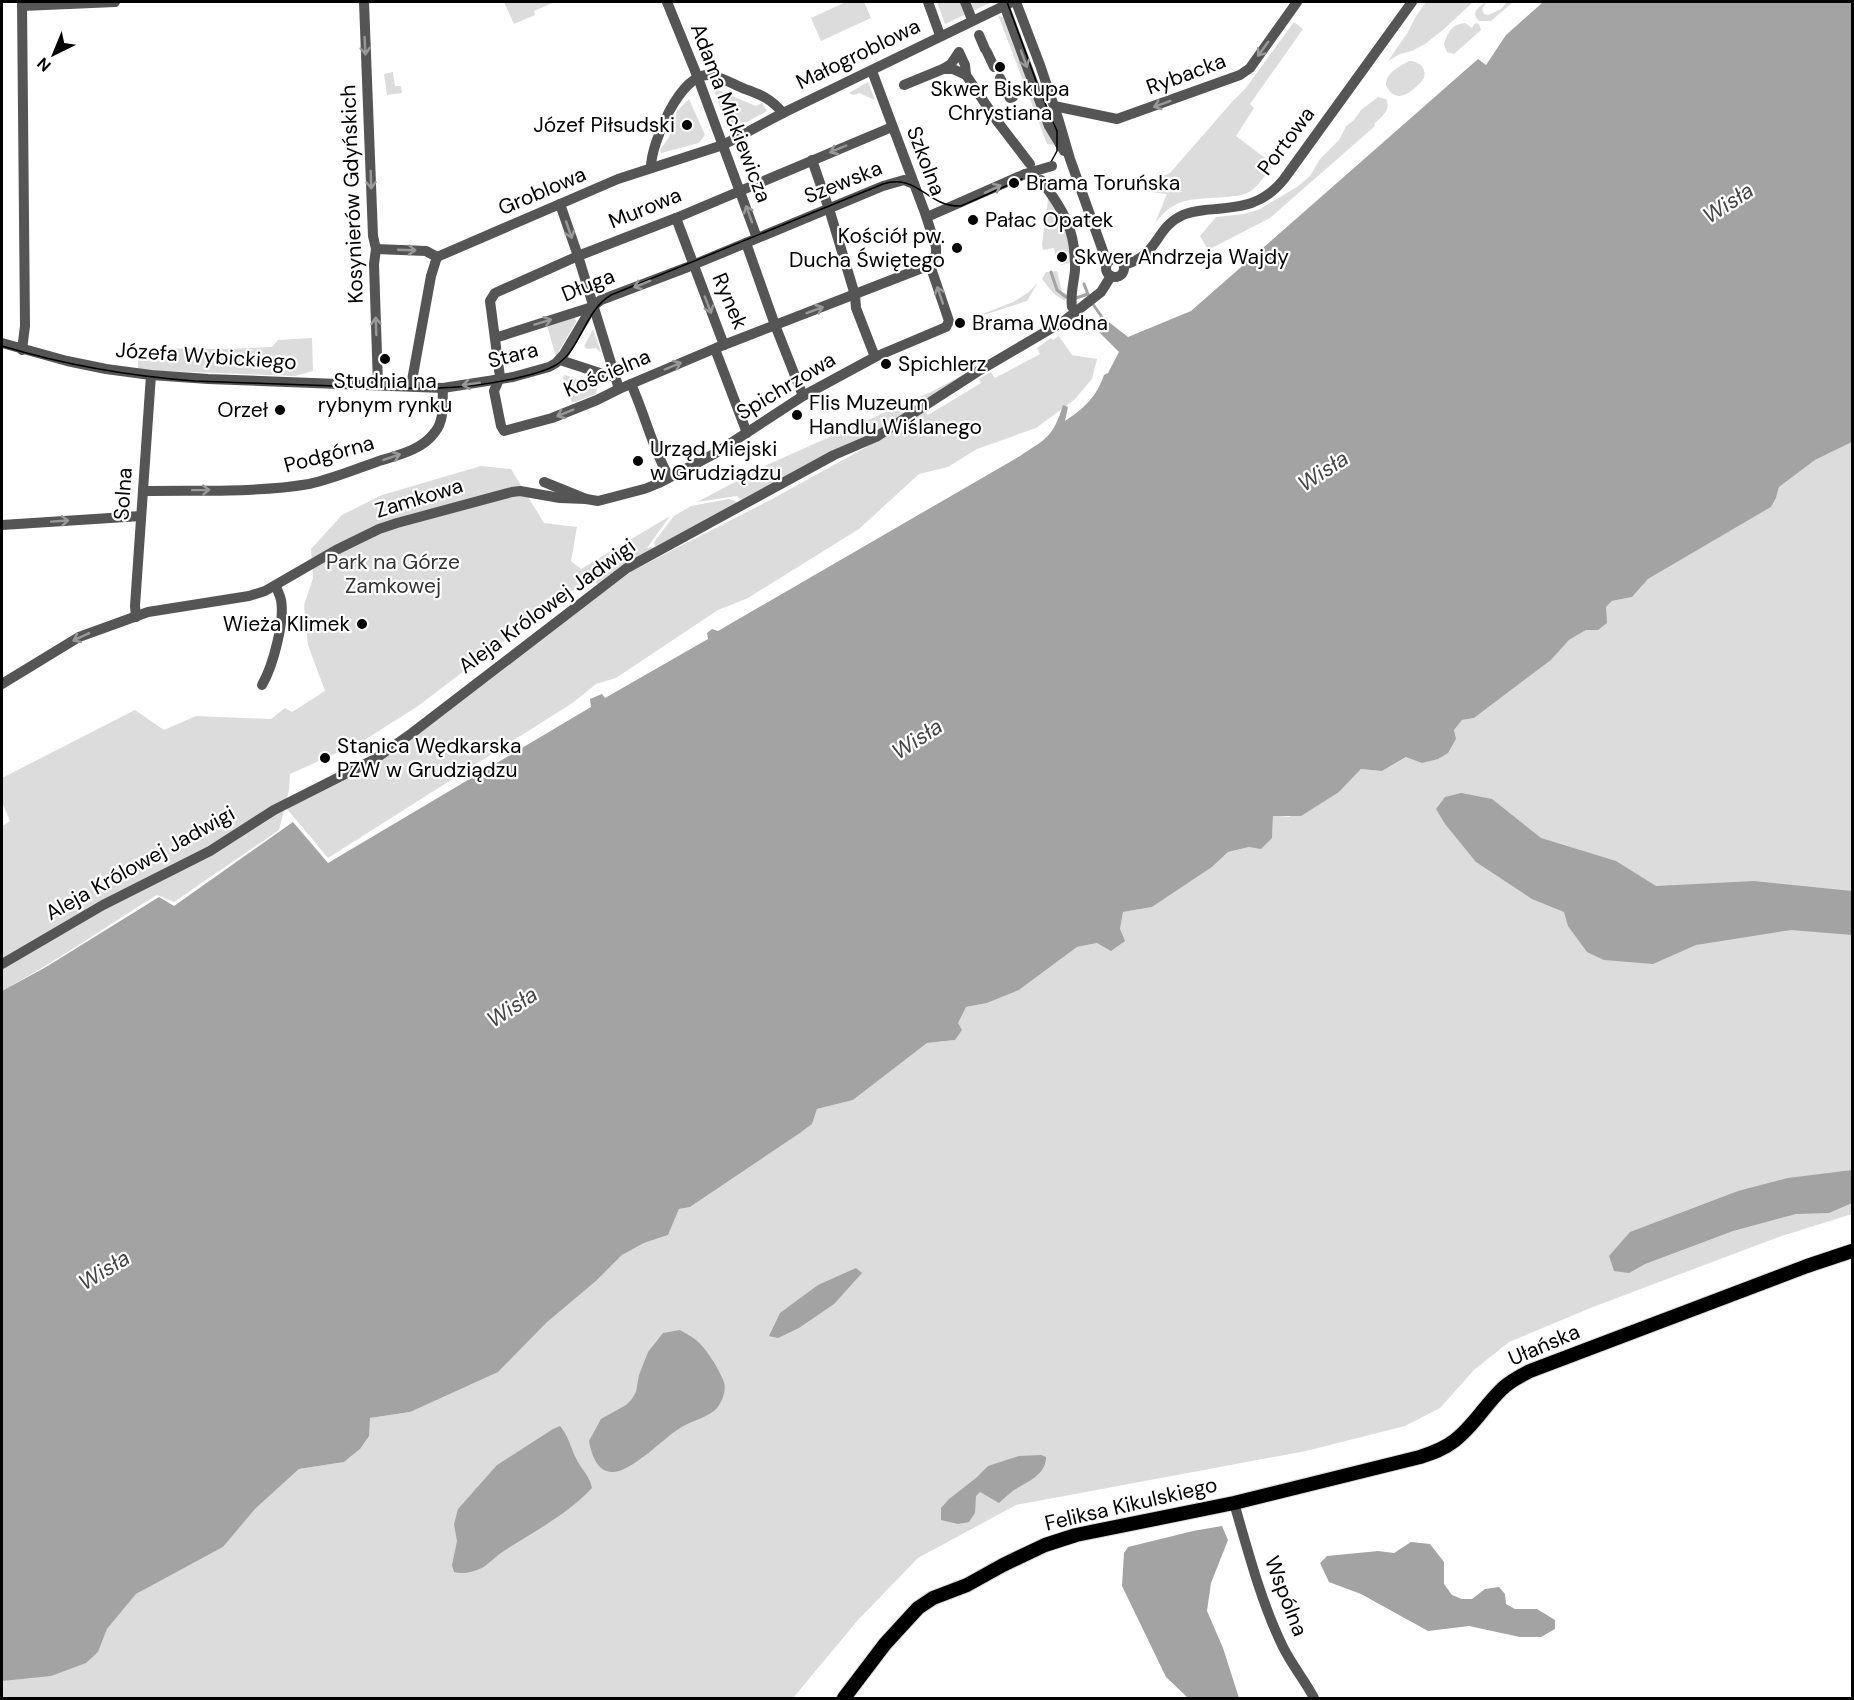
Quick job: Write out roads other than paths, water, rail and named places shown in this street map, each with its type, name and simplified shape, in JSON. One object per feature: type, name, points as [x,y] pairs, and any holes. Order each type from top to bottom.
[{"type":"main road","name":"Ułańska","points":[[1234,1503],[1437,1451],[1453,1442],[1471,1426],[1503,1387],[1530,1371],[1852,1251]]},
{"type":"main road","name":"Feliksa Kikulskiego","points":[[844,1698],[900,1626],[918,1608],[933,1598],[967,1585],[1034,1550],[1065,1538],[1234,1503]]},
{"type":"street","points":[[22,350],[25,326],[22,4],[115,2]]},
{"type":"street","name":"Kosynierów Gdyńskich","points":[[363,2],[373,236],[376,249],[374,264],[378,385]]},
{"type":"street","name":"Adama Mickiewicza","points":[[667,2],[740,190],[752,240]]},
{"type":"street","points":[[928,2],[940,35]]},
{"type":"street","points":[[965,2],[997,73],[1010,98],[1013,97]]},
{"type":"street","points":[[1009,2],[1054,106],[1070,159],[1104,254],[1109,261]]},
{"type":"street","points":[[1009,2],[1049,126],[1070,159]]},
{"type":"street","name":"Małogroblowa","points":[[723,145],[1009,2]]},
{"type":"street","name":"Rybacka","points":[[1054,106],[1117,119],[1240,75],[1250,68],[1297,2]]},
{"type":"street","name":"Portowa","points":[[1124,265],[1134,262],[1151,250],[1165,228],[1179,216],[1244,206],[1273,192],[1412,2]]},
{"type":"street","points":[[904,85],[943,69],[951,64],[961,51],[966,75],[1027,169]]},
{"type":"street","points":[[943,69],[953,69],[966,75]]},
{"type":"street","name":"Szkolna","points":[[872,71],[936,247],[936,254],[930,265]]},
{"type":"street","points":[[651,167],[651,155],[669,111],[689,84],[698,78],[709,75],[770,99],[783,113]]},
{"type":"street","name":"Murowa","points":[[504,431],[494,391],[500,377],[490,301],[495,293],[578,255],[676,218],[892,127]]},
{"type":"street","name":"Groblowa","points":[[437,257],[618,179],[723,145]]},
{"type":"street","points":[[927,217],[961,203],[1027,169],[1052,166],[1070,159]]},
{"type":"street","points":[[812,160],[855,295],[856,308],[875,357]]},
{"type":"street","name":"Szewska","points":[[752,240],[897,182],[904,180],[914,184]]},
{"type":"street","points":[[1041,180],[1062,210],[1073,235],[1077,308]]},
{"type":"street","points":[[560,204],[619,389]]},
{"type":"street","points":[[676,218],[693,264]]},
{"type":"street","name":"Rynek","points":[[752,240],[775,325],[719,347],[693,264],[752,240]]},
{"type":"street","points":[[376,249],[426,251],[437,257],[411,386]]},
{"type":"street","points":[[1117,258],[1124,265],[1124,271],[1120,276],[1111,276],[1106,269],[1109,261],[1117,258]]},
{"type":"street","name":"Długa","points":[[495,338],[592,307],[601,300],[693,264]]},
{"type":"street","points":[[803,396],[775,325],[930,265]]},
{"type":"street","name":"Spichrzowa","points":[[544,482],[586,499],[598,501],[646,488],[714,454],[803,396],[875,357],[940,330],[949,321],[930,265]]},
{"type":"street","name":"Aleja Królowej Jadwigi","points":[[2,964],[103,905],[210,851],[274,810],[375,759],[627,568],[834,455],[876,437],[968,377],[1047,332],[1077,308],[1094,300],[1111,276]]},
{"type":"street","name":"Stara","points":[[411,386],[443,388],[499,380],[543,369],[560,360],[592,307]]},
{"type":"street","name":"Józefa Wybickiego","points":[[2,344],[87,365],[151,375],[411,386]]},
{"type":"street","points":[[719,347],[747,433]]},
{"type":"street","name":"Kościelna","points":[[504,431],[552,418],[719,347]]},
{"type":"street","points":[[560,360],[609,376],[614,374]]},
{"type":"street","name":"Solna","points":[[136,616],[151,375]]},
{"type":"street","points":[[631,384],[669,477]]},
{"type":"street","name":"Podgórna","points":[[143,491],[269,489],[311,483],[393,457],[417,448],[428,441],[437,430],[442,416],[443,388]]},
{"type":"street","name":"Zamkowa","points":[[2,684],[79,637],[158,610],[249,596],[276,586],[336,549],[379,529],[512,492],[586,499]]},
{"type":"street","points":[[2,525],[141,516]]},
{"type":"street","points":[[262,684],[273,659],[279,627],[281,599],[276,586]]},
{"type":"street","name":"Wspólna","points":[[1234,1503],[1270,1615],[1284,1648],[1314,1698]]},
{"type":"water","name":"Wisła","points":[[1543,2],[1852,2],[1852,442],[1815,460],[1779,487],[1771,507],[1648,579],[1632,597],[1612,601],[1606,607],[1607,623],[1598,630],[1586,630],[1569,640],[1551,660],[1474,718],[1462,720],[1454,730],[1456,739],[1448,753],[1438,759],[1422,763],[1406,757],[1382,771],[1361,769],[1339,792],[1301,816],[1273,816],[1272,838],[1261,849],[1249,847],[1228,852],[1212,867],[1152,907],[1123,912],[1120,929],[1125,941],[1111,951],[1097,943],[1077,947],[1019,990],[987,1003],[966,1007],[958,1023],[962,1030],[955,1040],[927,1043],[853,1100],[817,1109],[812,1124],[800,1133],[690,1207],[679,1209],[668,1235],[644,1243],[622,1255],[596,1281],[546,1323],[498,1372],[410,1412],[370,1418],[369,1436],[360,1449],[344,1462],[299,1469],[255,1509],[223,1547],[136,1594],[107,1629],[98,1652],[86,1663],[51,1676],[2,1681],[2,991],[46,967],[159,897],[174,906],[293,822],[328,863],[591,707],[590,699],[602,694],[605,698],[708,639],[707,633],[712,629],[718,631],[1020,456],[1048,436],[1056,424],[1063,405],[1068,407],[1065,421],[1084,407],[1097,390],[1104,375],[1108,373],[1119,352],[1095,325],[1105,319],[1128,337],[1191,311],[1478,59],[1486,65],[1506,35]]},
{"type":"water","points":[[1461,793],[1492,799],[1541,838],[1616,861],[1656,886],[1754,881],[1852,891],[1852,935],[1791,930],[1696,945],[1653,964],[1604,960],[1587,952],[1568,926],[1564,912],[1532,899],[1476,862],[1445,824],[1436,809],[1445,797]]},
{"type":"water","points":[[1852,1170],[1852,1203],[1829,1213],[1796,1214],[1733,1231],[1645,1264],[1629,1273],[1614,1271],[1609,1256],[1630,1232],[1738,1191],[1788,1178]]},
{"type":"water","points":[[856,1268],[862,1273],[834,1304],[799,1328],[778,1338],[769,1336],[780,1313],[818,1285]]},
{"type":"water","points":[[680,1330],[700,1344],[716,1365],[725,1386],[721,1402],[714,1411],[677,1430],[627,1468],[606,1471],[595,1460],[589,1441],[601,1419],[632,1399],[648,1352],[663,1333]]},
{"type":"water","points":[[560,1426],[592,1488],[561,1515],[501,1553],[485,1566],[470,1572],[454,1572],[452,1565],[457,1541],[454,1524],[458,1509],[497,1465]]},
{"type":"water","points":[[1041,1455],[1046,1457],[1043,1469],[999,1503],[980,1492],[976,1496],[975,1513],[969,1522],[958,1524],[941,1520],[941,1508],[988,1466],[1019,1456]]},
{"type":"water","points":[[1222,1526],[1228,1540],[1211,1583],[1207,1611],[1223,1648],[1239,1698],[1188,1698],[1166,1677],[1122,1586],[1124,1553],[1128,1547]]},
{"type":"water","points":[[1411,1542],[1430,1544],[1444,1562],[1444,1584],[1452,1595],[1462,1599],[1472,1599],[1485,1589],[1499,1587],[1505,1594],[1506,1604],[1515,1609],[1537,1609],[1555,1620],[1555,1629],[1541,1637],[1520,1637],[1469,1626],[1428,1631],[1361,1594],[1329,1582],[1320,1563],[1327,1556],[1378,1551],[1394,1553]]},
{"type":"waterway","points":[[1051,272],[1057,290],[1066,297]]},
{"type":"waterway","points":[[1084,284],[1089,297]]},
{"type":"waterway","points":[[1076,298],[1088,294]]},
{"type":"waterway","points":[[1092,303],[1104,320]]},
{"type":"tram line","points":[[2,346],[97,369],[195,381],[382,388],[449,388],[494,383],[542,371],[556,365],[564,358],[588,320],[602,302],[611,295],[883,184],[905,183],[939,201],[961,206],[1044,169],[1057,151],[1057,131],[1007,2]]},
{"type":"place","name":"Skwer Biskupa Chrystiana","points":[[1000,67]]},
{"type":"place","name":"Józef Piłsudski","points":[[687,125]]},
{"type":"place","name":"Brama Toruńska","points":[[1014,183]]},
{"type":"place","name":"Pałac Opatek","points":[[973,220]]},
{"type":"place","name":"Kościół pw. Ducha Świętego","points":[[957,248]]},
{"type":"place","name":"Skwer Andrzeja Wajdy","points":[[1062,257]]},
{"type":"place","name":"Brama Wodna","points":[[960,323]]},
{"type":"place","name":"Studnia na rybnym rynku","points":[[385,359]]},
{"type":"place","name":"Spichlerz","points":[[886,364]]},
{"type":"place","name":"Orzeł","points":[[280,410]]},
{"type":"place","name":"Flis Muzeum Handlu Wiślanego","points":[[797,415]]},
{"type":"place","name":"Urząd Miejski w Grudziądzu","points":[[638,461]]},
{"type":"place","name":"Wieża Klimek","points":[[362,624]]},
{"type":"place","name":"Stanica Wędkarska PZW w Grudziądzu","points":[[325,758]]},
{"type":"park label","name":"Park na Górze Zamkowej","points":[[393,574]]}]
